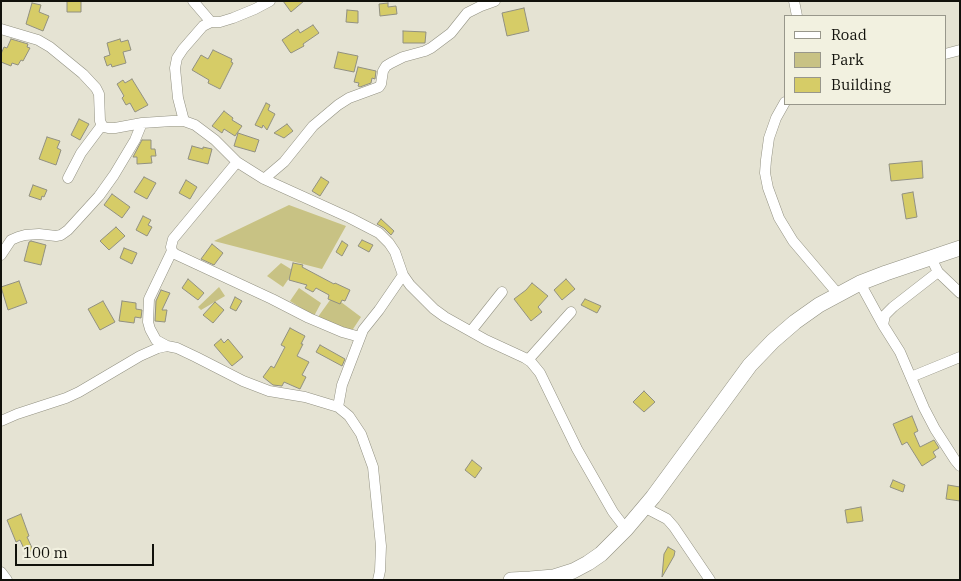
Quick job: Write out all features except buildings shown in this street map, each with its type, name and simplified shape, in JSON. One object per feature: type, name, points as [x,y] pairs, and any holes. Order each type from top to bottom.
[{"type":"street","points":[[193,1],[211,22]]},
{"type":"street","points":[[184,121],[178,98],[175,68],[177,58],[183,49],[203,26],[255,10],[270,1]]},
{"type":"street","points":[[264,179],[284,162],[313,126],[338,105],[349,98],[379,87],[386,66],[403,57],[431,48],[451,33],[467,13],[495,1]]},
{"type":"street","points":[[794,1],[797,15]]},
{"type":"street","points":[[1,29],[44,43],[83,74],[99,94],[100,121],[102,125],[108,128],[115,128],[142,123],[184,121],[195,125],[203,130],[237,162],[264,179],[379,233],[389,243],[403,275],[410,285],[434,309],[486,340],[528,360],[540,373],[577,449],[613,512],[626,529]]},
{"type":"street","points":[[946,54],[960,50]]},
{"type":"street","points":[[784,104],[776,118],[769,138],[765,173],[768,188],[780,218],[793,241],[838,294]]},
{"type":"street","points":[[1,255],[11,240],[18,237],[39,234],[56,236],[68,230],[100,196],[114,175],[142,123]]},
{"type":"street","points":[[68,178],[81,153],[102,125]]},
{"type":"street","points":[[237,162],[174,239],[171,247],[172,251],[149,299],[148,322],[152,334],[156,340],[167,346],[177,348],[263,389],[305,397],[338,407],[349,416],[361,434],[373,467],[381,546],[378,580]]},
{"type":"street","points":[[511,580],[554,576],[573,571],[600,554],[626,529],[644,507],[750,365],[795,322],[819,305],[860,283],[960,248]]},
{"type":"street","points":[[172,251],[308,318],[360,337]]},
{"type":"street","points":[[931,258],[938,272],[960,293]]},
{"type":"street","points":[[883,325],[885,315],[893,307],[938,272]]},
{"type":"street","points":[[338,407],[342,385],[363,330],[403,275]]},
{"type":"street","points":[[860,283],[900,352],[934,429],[960,466]]},
{"type":"street","points":[[470,331],[502,292]]},
{"type":"street","points":[[528,360],[571,312]]},
{"type":"street","points":[[1,421],[66,398],[140,356],[167,346]]},
{"type":"street","points":[[911,377],[960,357]]},
{"type":"street","points":[[644,507],[667,519],[710,580]]},
{"type":"street","points":[[1,572],[7,580]]},
{"type":"green space","points":[[289,205],[346,226],[322,269],[214,241]]},
{"type":"green space","points":[[281,263],[294,271],[283,287],[267,276]]},
{"type":"green space","points":[[219,287],[225,296],[201,310],[198,307]]},
{"type":"green space","points":[[299,288],[321,303],[314,316],[290,301]]},
{"type":"green space","points":[[333,296],[361,317],[351,332],[315,321]]}]
